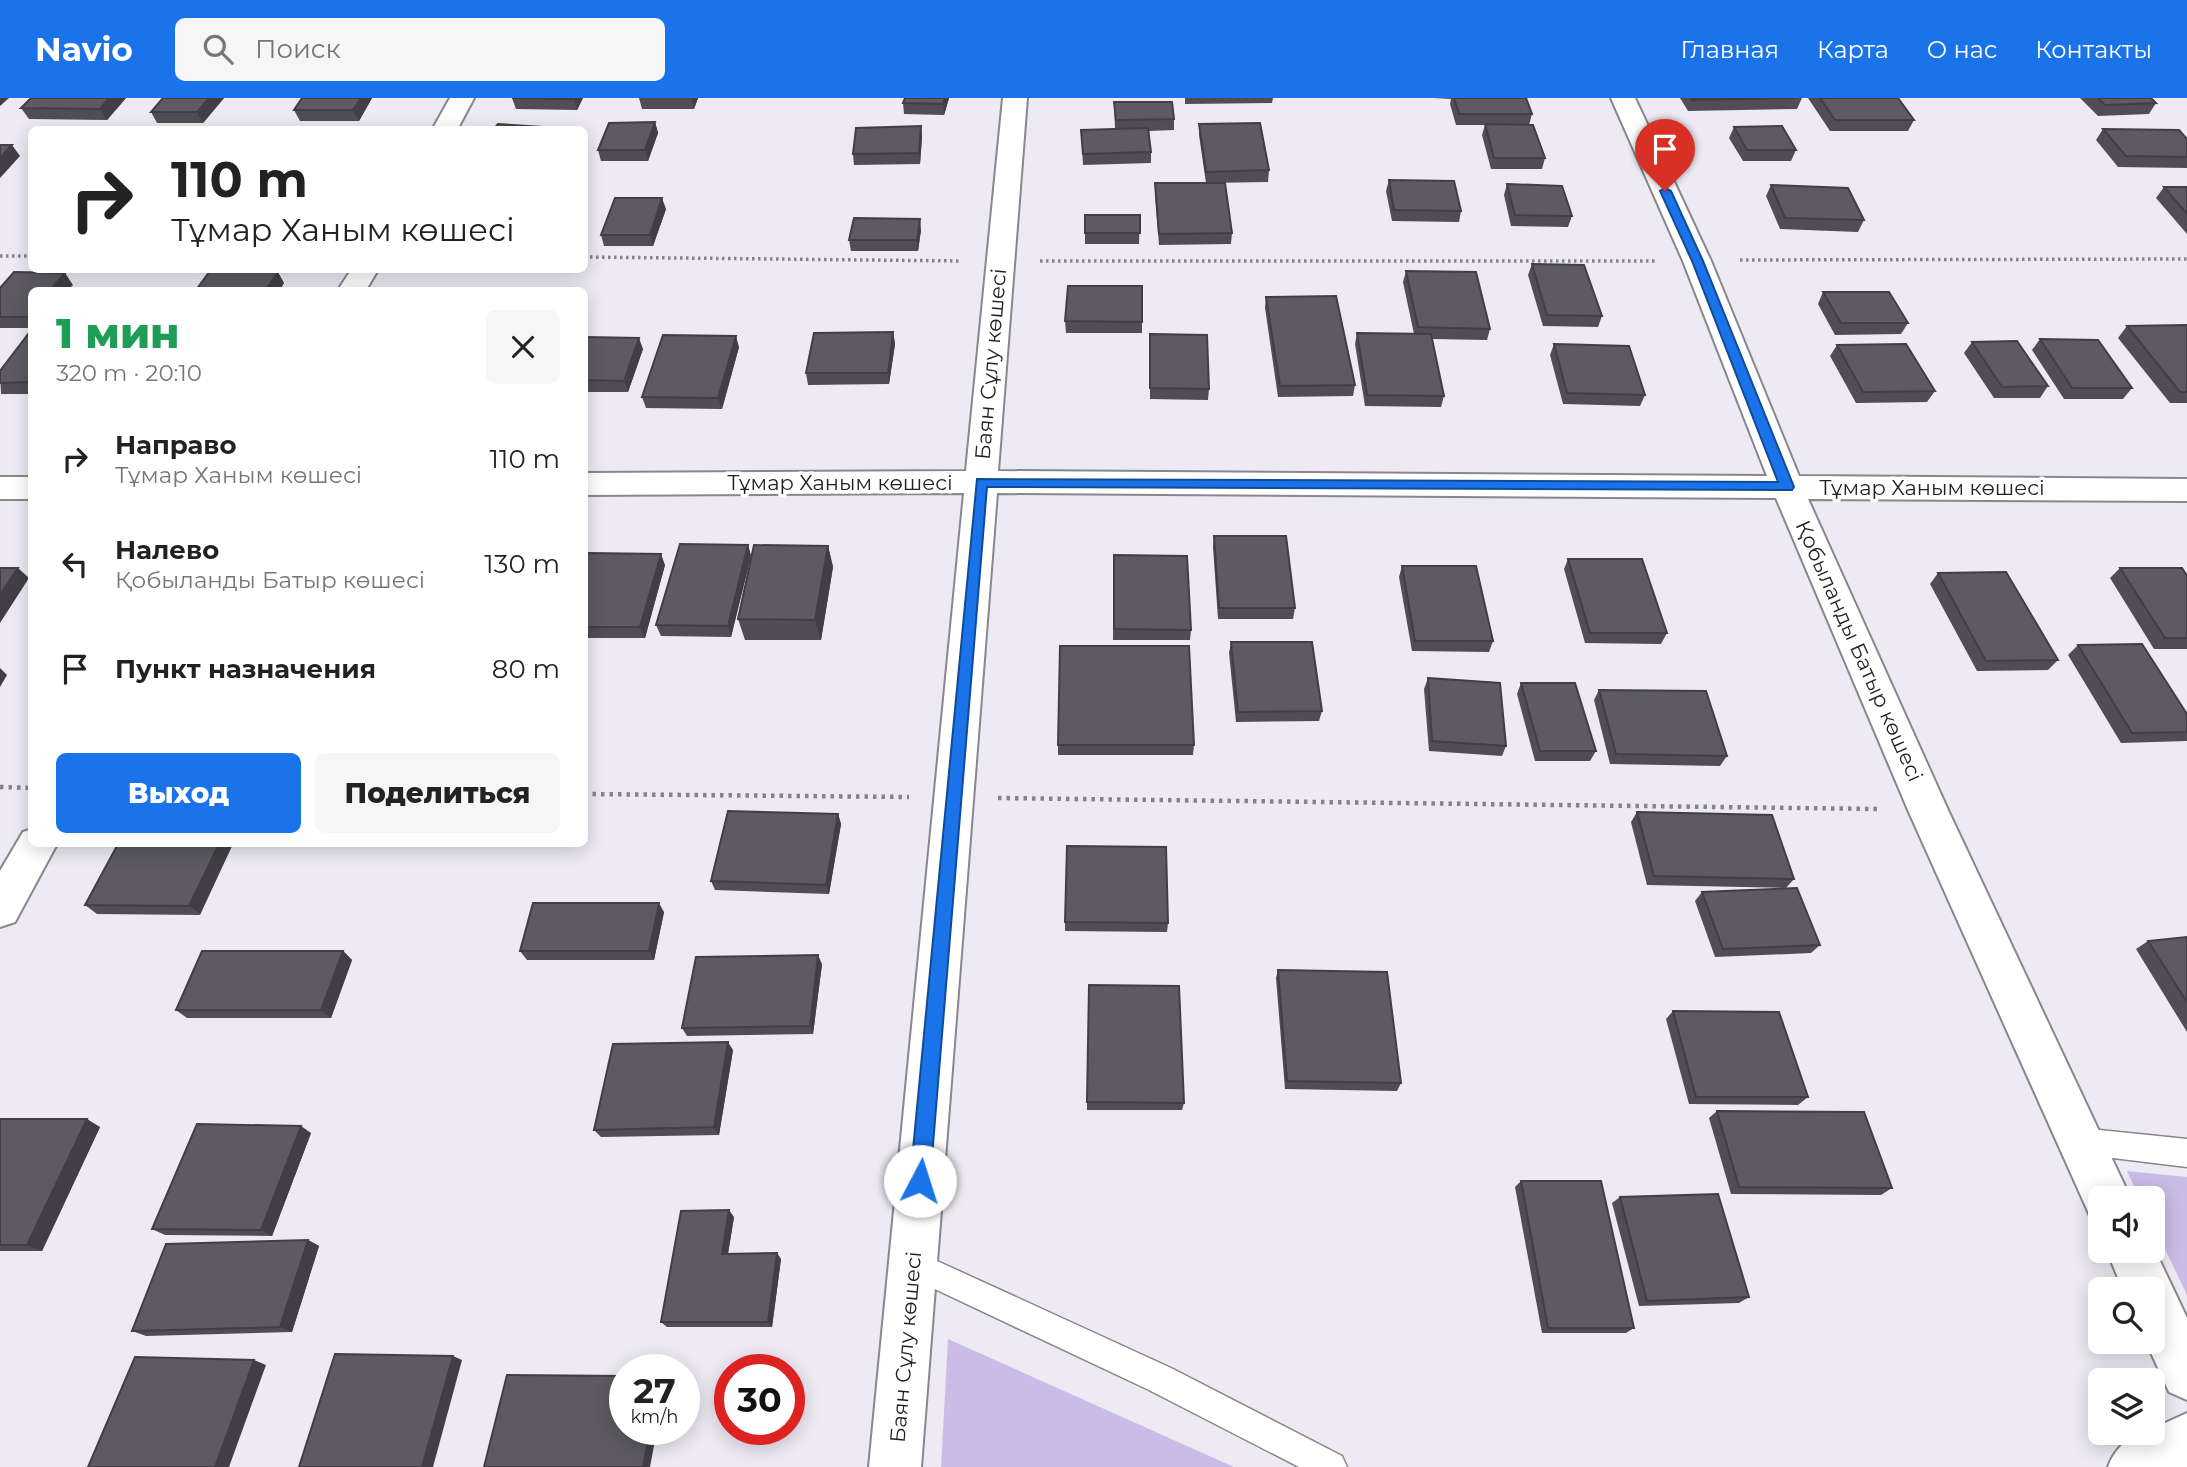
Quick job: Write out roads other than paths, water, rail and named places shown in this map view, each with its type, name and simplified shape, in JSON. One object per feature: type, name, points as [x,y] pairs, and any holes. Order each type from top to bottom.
[{"type":"street","points":[[446,126],[462,98]]},
{"type":"street","name":"Баян Сұлу көшесі","points":[[895,1467],[1014,98]]},
{"type":"street","name":"Қобыланды Батыр көшесі","points":[[1623,98],[1697,261],[1787,487],[1928,810],[2100,1186]]},
{"type":"street","name":"Тұмар Ханым көшесі","points":[[588,484],[981,482],[2187,490]]},
{"type":"street","points":[[0,488],[28,488]]},
{"type":"street","points":[[0,909],[35,847]]},
{"type":"street","points":[[2165,1327],[2187,1374]]},
{"type":"street","points":[[2134,1467],[2187,1439]]},
{"type":"lane","points":[[2080,1141],[2187,1153]]},
{"type":"lane","points":[[913,1264],[1160,1379],[1332,1467]]}]
